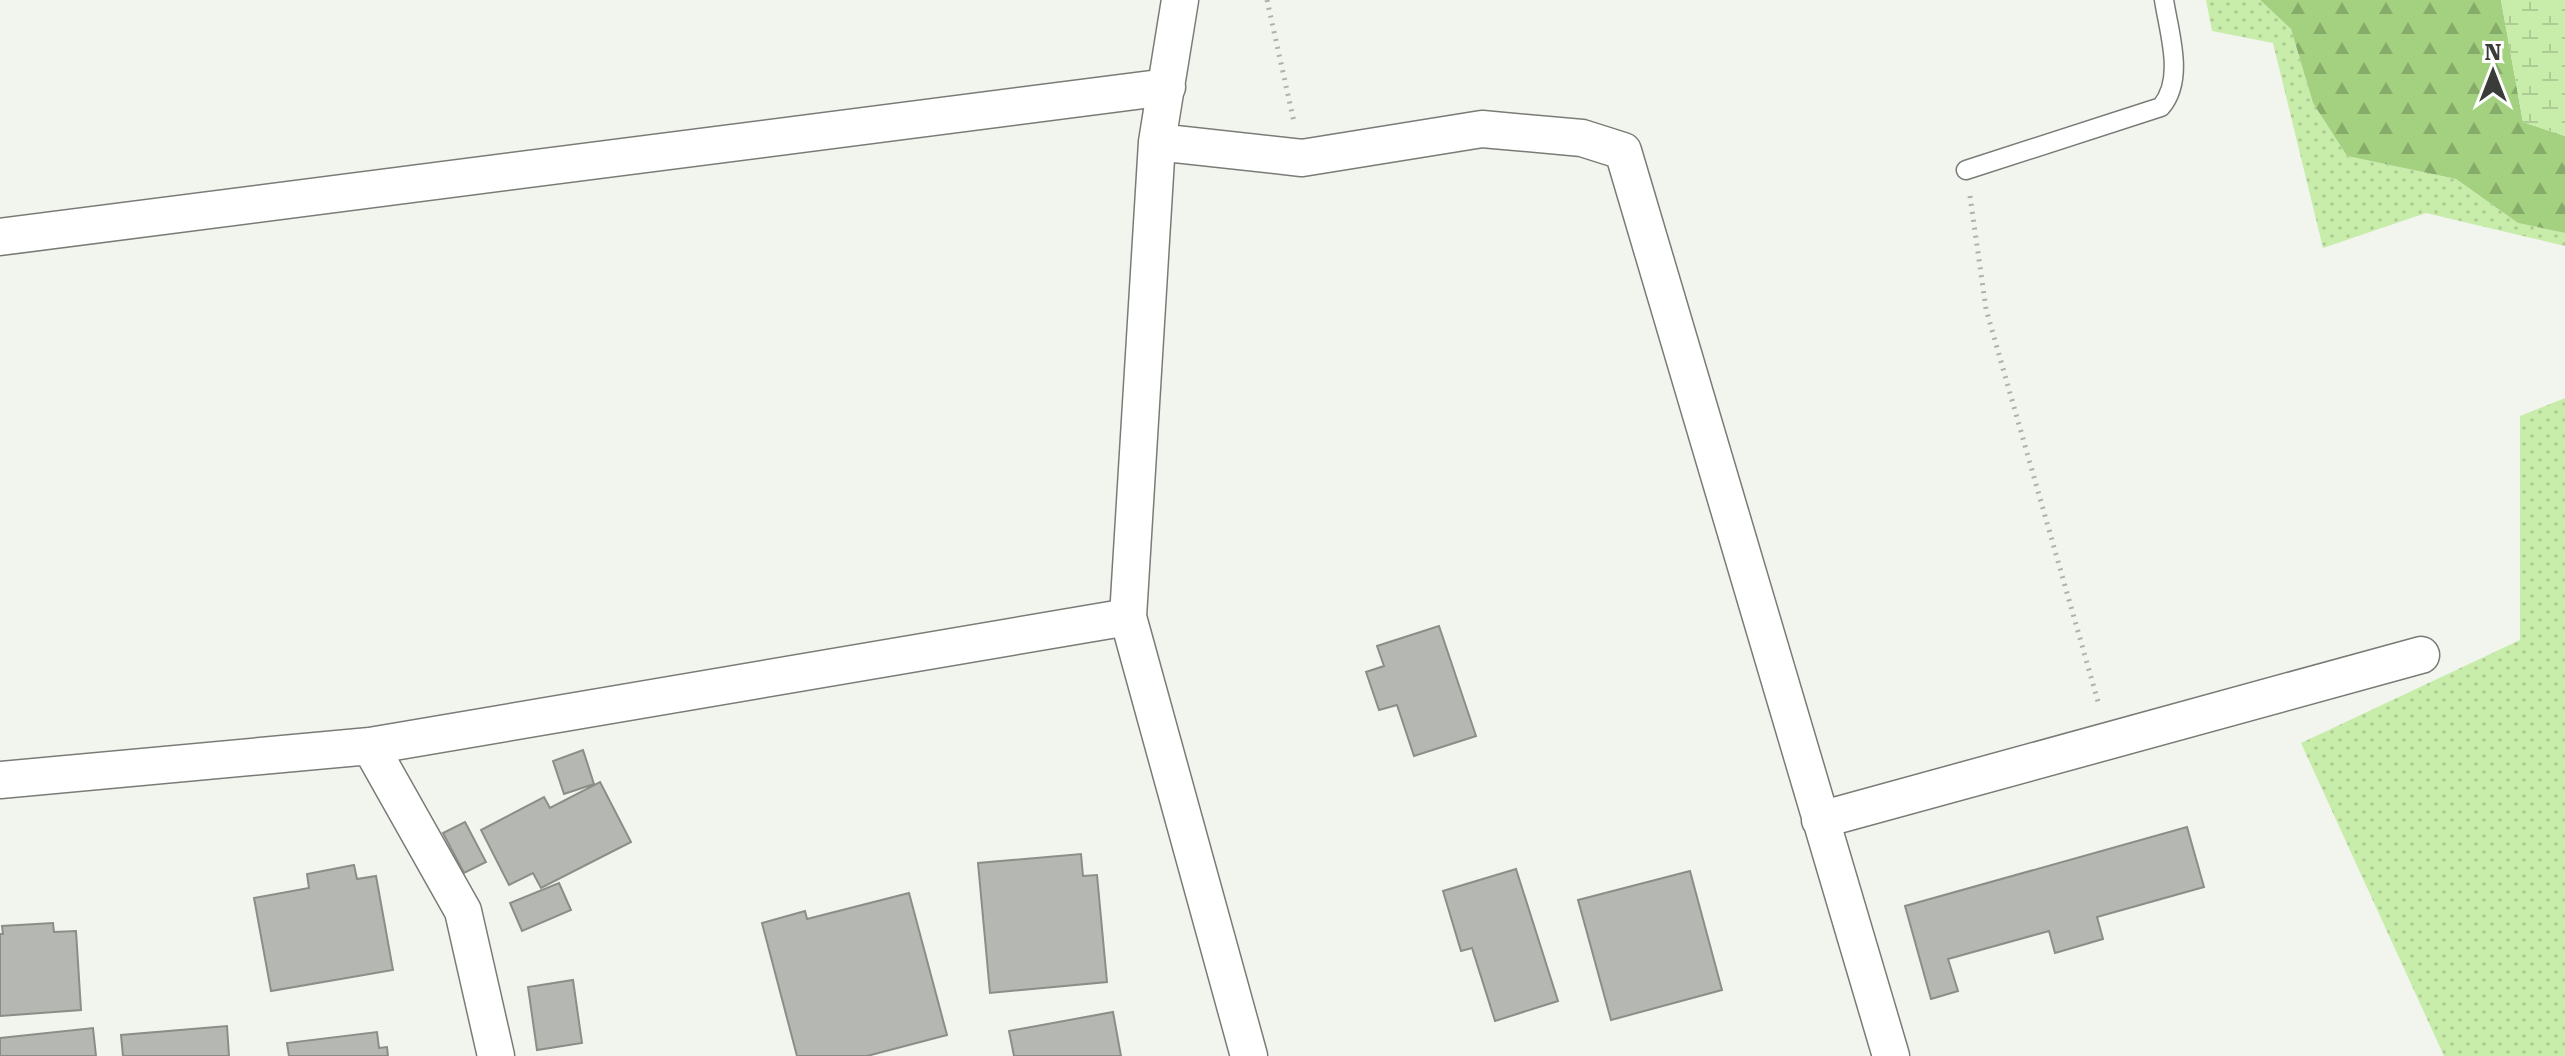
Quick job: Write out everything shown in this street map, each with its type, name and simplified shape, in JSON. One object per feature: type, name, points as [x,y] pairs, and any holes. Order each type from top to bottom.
[{"type":"street","points":[[1180,0],[1157,142],[1128,617],[1249,1056]]},
{"type":"street","points":[[0,237],[1167,87]]},
{"type":"street","points":[[1157,142],[1302,158],[1482,129],[1582,138],[1623,151],[1891,1056]]},
{"type":"street","points":[[0,780],[370,746],[1128,617]]},
{"type":"street","points":[[1820,820],[2421,655]]},
{"type":"street","points":[[370,746],[463,911],[496,1056]]},
{"type":"lane","points":[[1966,170],[2161,107],[2174,87],[2174,65],[2164,0]]},
{"type":"path","points":[[1267,0],[1302,158]]},
{"type":"path","points":[[1966,170],[1986,309],[2110,740]]},
{"type":"green space","points":[[2206,0],[2260,0],[2291,29],[2313,103],[2347,156],[2456,179],[2518,223],[2565,233],[2565,246],[2426,213],[2323,248],[2273,43],[2212,31]]},
{"type":"green space","points":[[2260,0],[2501,0],[2523,122],[2565,136],[2565,233],[2518,223],[2456,179],[2347,156],[2313,103],[2291,29]]},
{"type":"green space","points":[[2501,0],[2565,0],[2565,136],[2523,122]]},
{"type":"green space","points":[[2565,398],[2565,1056],[2444,1056],[2301,743],[2520,640],[2520,416]]},
{"type":"building","points":[[1439,626],[1476,736],[1414,756],[1397,705],[1379,710],[1366,672],[1384,666],[1377,646]]},
{"type":"building","points":[[583,750],[594,784],[564,794],[553,761]]},
{"type":"building","points":[[600,782],[631,842],[541,888],[533,873],[509,885],[481,830],[544,797],[550,808]]},
{"type":"building","points":[[465,822],[486,862],[464,873],[443,833]]},
{"type":"building","points":[[2187,827],[2204,887],[2097,917],[2103,939],[2055,953],[2049,931],[1948,959],[1958,991],[1931,999],[1905,906]]},
{"type":"building","points":[[1081,854],[1083,876],[1097,875],[1107,982],[990,993],[978,863]]},
{"type":"building","points":[[354,865],[357,879],[376,876],[393,970],[271,991],[254,898],[309,888],[307,874]]},
{"type":"building","points":[[1516,869],[1558,1001],[1495,1021],[1472,948],[1461,951],[1443,891]]},
{"type":"building","points":[[1690,871],[1722,990],[1611,1020],[1578,900]]},
{"type":"building","points":[[559,883],[571,910],[522,931],[510,903]]},
{"type":"building","points":[[909,893],[947,1035],[867,1056],[797,1056],[762,923],[805,911],[807,919]]},
{"type":"building","points":[[53,923],[54,932],[76,931],[81,1010],[0,1016],[2,926]]},
{"type":"building","points":[[573,980],[582,1043],[537,1050],[528,987]]},
{"type":"building","points":[[1113,1012],[1121,1056],[1014,1056],[1009,1031]]},
{"type":"building","points":[[227,1026],[229,1056],[123,1056],[121,1035]]},
{"type":"building","points":[[93,1028],[96,1056],[0,1056],[0,1038]]},
{"type":"building","points":[[377,1032],[379,1048],[387,1047],[388,1056],[289,1056],[287,1043]]}]
